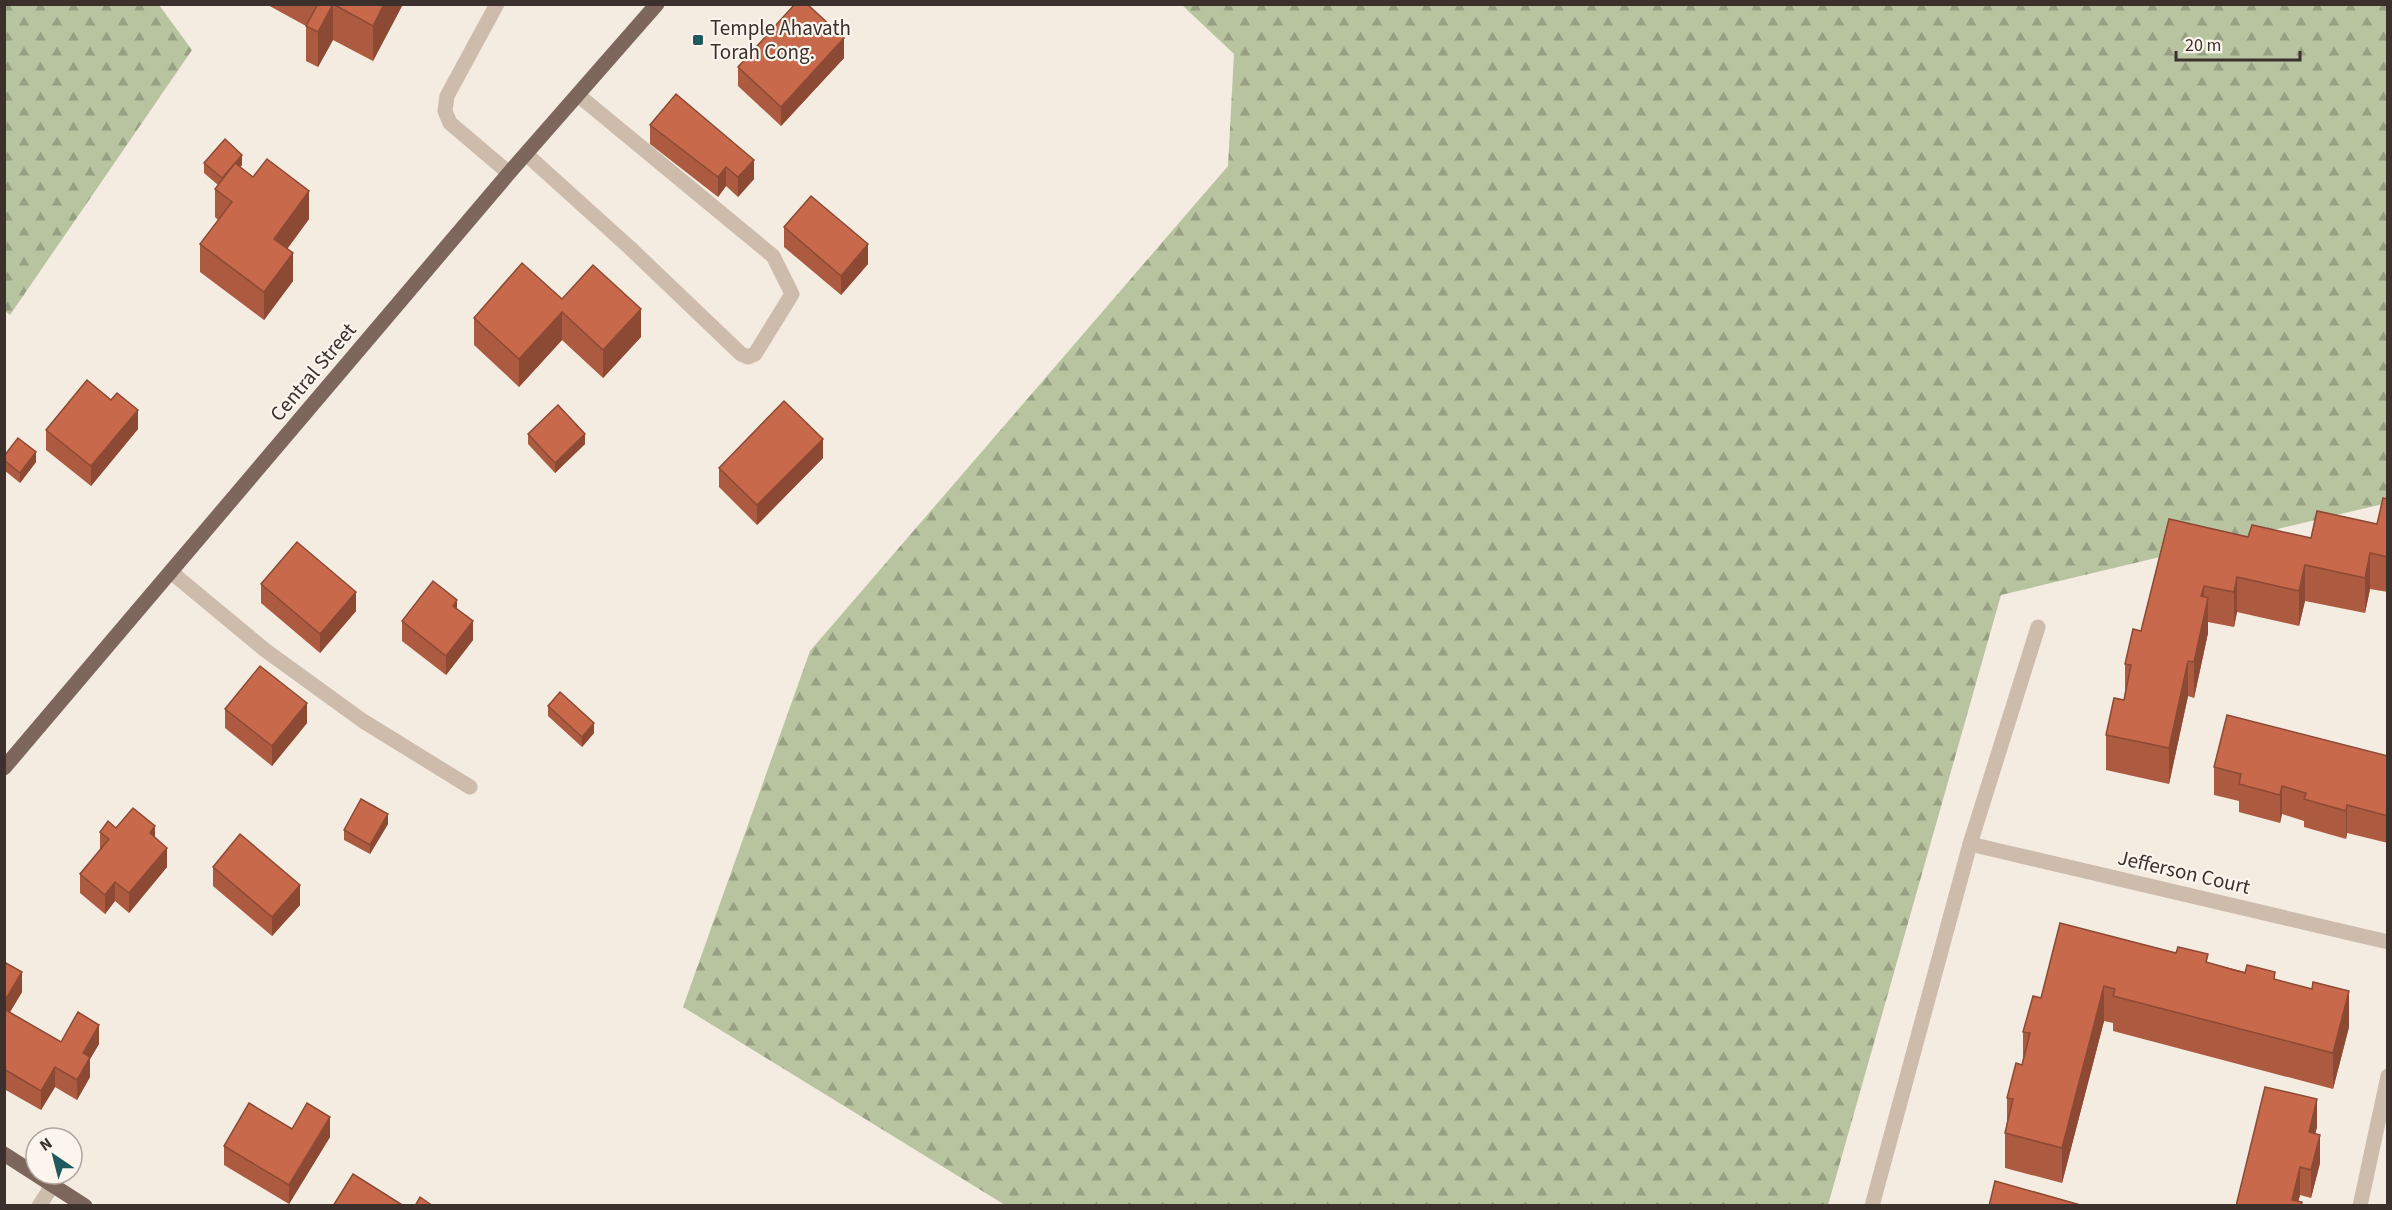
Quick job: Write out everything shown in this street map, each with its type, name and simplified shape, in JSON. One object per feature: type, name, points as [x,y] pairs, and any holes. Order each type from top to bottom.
[{"type":"main road","name":"Central Street","points":[[4,768],[509,173],[657,4]]},
{"type":"main road","points":[[4,1154],[24,1167]]},
{"type":"main road","points":[[52,1186],[86,1206]]},
{"type":"street","points":[[496,4],[447,96],[446,111],[450,123],[509,173]]},
{"type":"street","points":[[526,154],[629,247],[741,354],[748,357],[755,354],[792,294],[773,256],[578,95]]},
{"type":"street","points":[[171,572],[265,650],[363,721],[470,787]]},
{"type":"street","points":[[1872,1206],[1970,844],[2038,627]]},
{"type":"street","name":"Jefferson Court","points":[[1970,844],[2388,942]]},
{"type":"street","points":[[2360,1206],[2388,1076]]},
{"type":"street","points":[[39,1206],[52,1186]]},
{"type":"green space","points":[[5,4],[159,5],[192,50],[10,315],[4,310]]},
{"type":"green space","points":[[1182,5],[2387,5],[2387,503],[2001,595],[1828,1205],[1005,1205],[683,1007],[810,651],[1228,166],[1234,54]]},
{"type":"building","points":[[318,4],[333,4],[318,32],[306,26]]},
{"type":"building","points":[[333,4],[384,4],[373,26]]},
{"type":"building","points":[[795,4],[807,4],[844,38],[781,107],[738,67]]},
{"type":"building","points":[[676,94],[754,160],[738,177],[726,167],[718,177],[650,125]]},
{"type":"building","points":[[225,139],[242,155],[222,178],[204,163]]},
{"type":"building","points":[[267,159],[309,191],[274,239],[293,253],[264,292],[200,244],[232,202],[215,189],[235,163],[253,177]]},
{"type":"building","points":[[811,196],[868,244],[841,276],[784,227]]},
{"type":"building","points":[[522,263],[562,299],[593,265],[641,309],[603,350],[562,312],[519,359],[474,318]]},
{"type":"building","points":[[87,380],[111,400],[117,393],[138,410],[91,466],[46,430]]},
{"type":"building","points":[[784,401],[823,439],[757,505],[719,468]]},
{"type":"building","points":[[558,405],[585,434],[555,463],[528,434]]},
{"type":"building","points":[[18,438],[36,452],[20,473],[4,460],[4,456]]},
{"type":"building","points":[[2383,498],[2388,499],[2388,557],[2370,553],[2365,578],[2305,565],[2299,591],[2237,577],[2234,592],[2204,586],[2201,596],[2208,598],[2194,662],[2188,661],[2169,748],[2106,735],[2114,698],[2124,700],[2131,665],[2125,664],[2133,629],[2141,631],[2169,519],[2248,537],[2252,525],[2311,538],[2317,511],[2377,524]]},
{"type":"building","points":[[297,542],[356,592],[320,634],[261,584]]},
{"type":"building","points":[[433,581],[457,600],[453,606],[473,621],[446,656],[402,621]]},
{"type":"building","points":[[260,666],[307,703],[272,746],[225,709]]},
{"type":"building","points":[[560,692],[594,723],[582,737],[548,706]]},
{"type":"building","points":[[2227,715],[2388,756],[2388,816],[2347,805],[2346,811],[2304,799],[2306,793],[2282,786],[2280,795],[2239,784],[2241,774],[2214,767]]},
{"type":"building","points":[[361,799],[388,814],[370,845],[344,830]]},
{"type":"building","points":[[133,808],[155,826],[150,833],[167,848],[129,893],[115,882],[105,895],[80,874],[109,839],[100,832],[108,821],[116,828]]},
{"type":"building","points":[[240,834],[300,885],[272,917],[213,867]]},
{"type":"building","points":[[2060,923],[2176,953],[2178,947],[2208,954],[2206,962],[2245,973],[2247,965],[2275,972],[2274,979],[2312,989],[2313,982],[2349,991],[2333,1053],[2113,996],[2115,989],[2104,986],[2062,1148],[2005,1133],[2013,1099],[2007,1098],[2016,1063],[2022,1065],[2030,1033],[2023,1032],[2033,996],[2041,998]]},
{"type":"building","points":[[4,962],[22,972],[4,1002]]},
{"type":"building","points":[[4,1009],[61,1042],[78,1012],[99,1025],[83,1053],[90,1057],[77,1080],[55,1067],[41,1091],[4,1069]]},
{"type":"building","points":[[2265,1087],[2317,1099],[2309,1132],[2320,1135],[2311,1170],[2300,1167],[2292,1200],[2302,1202],[2301,1206],[2236,1206]]},
{"type":"building","points":[[249,1103],[292,1129],[307,1103],[330,1117],[289,1185],[224,1146]]},
{"type":"building","points":[[353,1174],[404,1206],[333,1206]]},
{"type":"building","points":[[1995,1181],[2084,1206],[1989,1206]]},
{"type":"building","points":[[420,1197],[433,1206],[415,1206]]},
{"type":"place","name":"Temple Ahavath Torah Cong.","points":[[698,40]]}]
